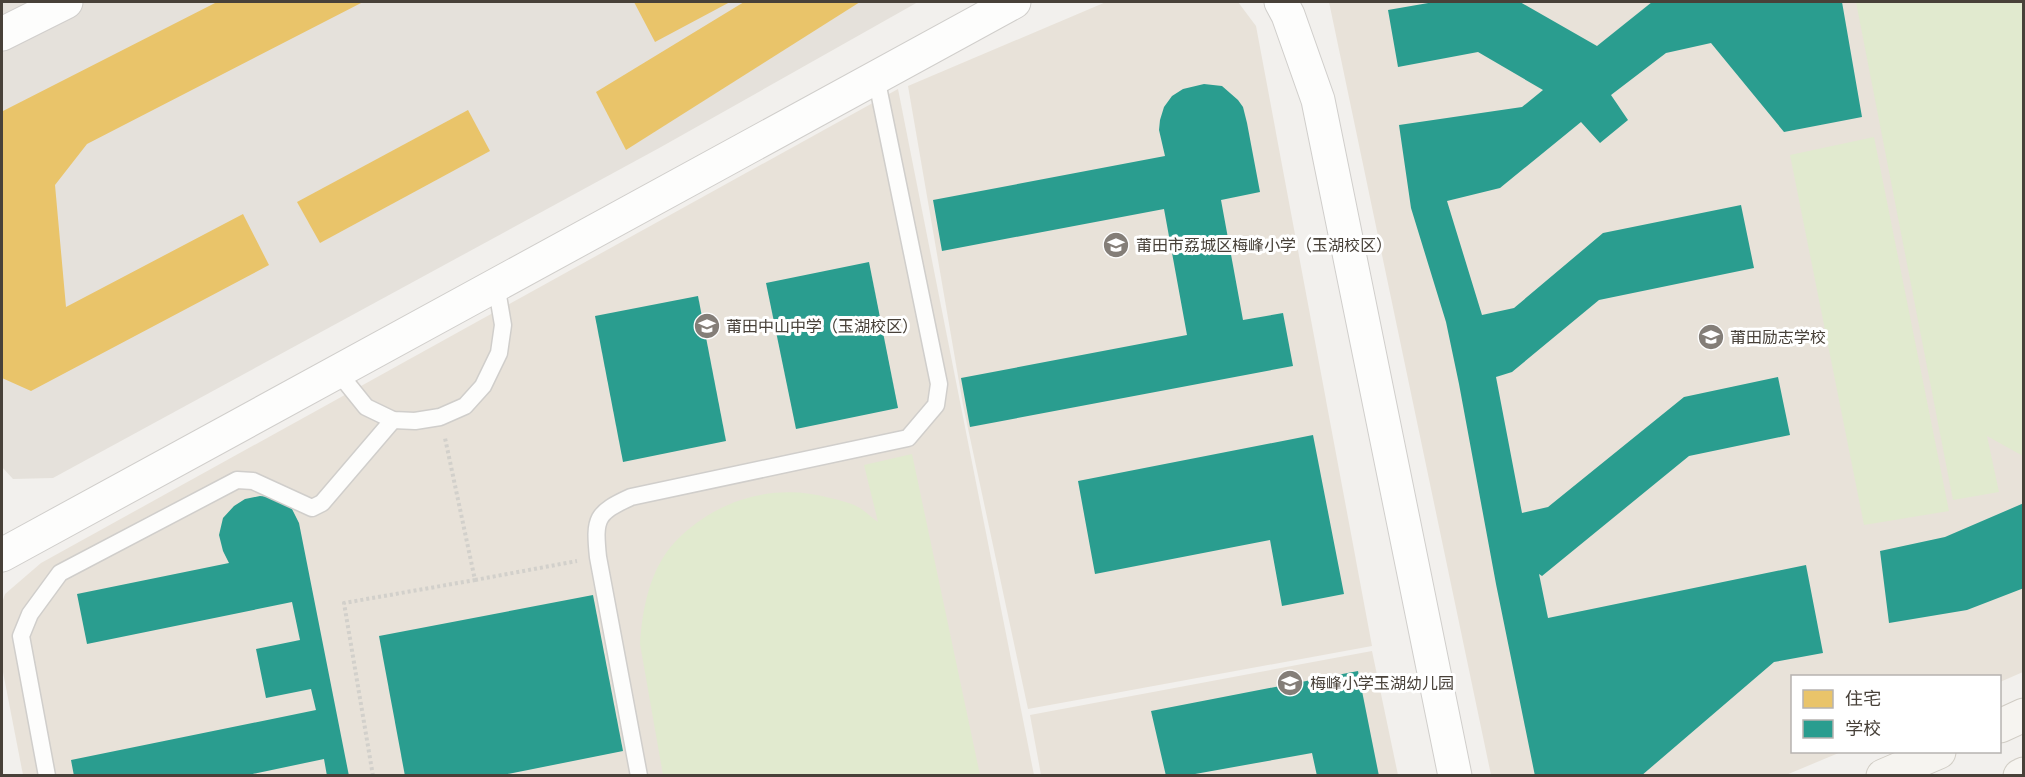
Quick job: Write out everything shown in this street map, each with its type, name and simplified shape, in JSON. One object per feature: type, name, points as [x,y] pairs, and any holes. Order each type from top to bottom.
[{"type":"street","points":[[2,34],[66,2]]},
{"type":"street","points":[[2,555],[1014,2]]},
{"type":"street","points":[[1281,2],[1288,15],[1318,100],[1455,776]]},
{"type":"street","points":[[2001,726],[2024,715]]},
{"type":"street","points":[[1883,776],[1937,753]]},
{"type":"lane","points":[[639,776],[598,556],[596,532],[599,517],[610,507],[631,497],[908,438],[936,405],[939,384],[876,77]]},
{"type":"lane","points":[[337,371],[366,407],[393,420],[415,422],[440,417],[465,406],[483,386],[499,353],[503,325],[496,284]]},
{"type":"lane","points":[[47,776],[21,636],[30,614],[60,573],[237,480],[253,481],[312,508],[322,503],[393,420]]},
{"type":"path","points":[[440,417],[475,580]]},
{"type":"path","points":[[373,776],[344,603],[598,556]]},
{"type":"shaded area","points":[[2,2],[918,2],[661,147],[53,478],[13,479],[2,467]]},
{"type":"shaded area","name":"莆田市荔城区梅峰小学（玉湖校区）","points":[[1106,2],[1238,2],[1256,26],[1372,646],[1028,709],[963,405],[908,86]]},
{"type":"shaded area","name":"莆田励志学校","points":[[1329,2],[2023,2],[2023,672],[2001,682],[2001,675],[1791,675],[1791,753],[1839,753],[1786,775],[1491,775]]},
{"type":"shaded area","name":"莆田中山中学（玉湖校区）","points":[[898,89],[1034,775],[23,775],[2,667],[2,603],[5,594],[41,563]]},
{"type":"shaded area","name":"梅峰小学玉湖幼儿园","points":[[1372,651],[1398,775],[1041,775],[1030,715]]},
{"type":"green space","points":[[1856,2],[2023,2],[2023,456],[1987,436],[1999,492],[1953,500]]},
{"type":"green space","points":[[1874,137],[1949,511],[1864,525],[1790,155]]},
{"type":"green space","points":[[912,454],[980,775],[663,775],[640,644],[645,604],[653,577],[666,552],[691,527],[708,515],[746,498],[767,494],[788,492],[838,500],[860,508],[878,522],[864,465]]},
{"type":"building: 住宅","points":[[217,2],[363,2],[87,144],[55,185],[66,307],[243,214],[269,265],[31,391],[2,378],[3,111]]},
{"type":"building: 住宅","points":[[634,2],[730,2],[655,42]]},
{"type":"building: 住宅","points":[[744,2],[860,2],[626,150],[596,92]]},
{"type":"building: 住宅","points":[[468,110],[490,151],[320,243],[297,202]]},
{"type":"building: 学校","points":[[1434,2],[1520,2],[1597,46],[1652,2],[1842,2],[1862,117],[1784,132],[1711,43],[1666,53],[1611,95],[1628,120],[1600,143],[1581,122],[1500,188],[1447,201],[1482,315],[1514,308],[1603,233],[1741,205],[1754,268],[1599,300],[1512,372],[1496,377],[1522,513],[1548,507],[1684,397],[1778,377],[1790,435],[1689,456],[1542,576],[1539,574],[1548,618],[1806,565],[1823,653],[1774,662],[1641,776],[1535,776],[1459,384],[1446,322],[1411,208],[1399,125],[1522,107],[1543,90],[1478,52],[1398,67],[1388,10]]},
{"type":"building: 学校","points":[[1204,84],[1222,86],[1243,107],[1260,192],[1221,200],[1243,320],[1283,313],[1293,366],[970,427],[961,378],[1187,335],[1164,209],[942,251],[933,200],[1165,156],[1159,130],[1164,107],[1172,96],[1183,89]]},
{"type":"building: 学校","points":[[869,262],[898,408],[796,429],[766,283]]},
{"type":"building: 学校","points":[[698,296],[726,441],[623,462],[595,316]]},
{"type":"building: 学校","points":[[1313,435],[1344,594],[1282,606],[1270,540],[1095,574],[1078,481]]},
{"type":"building: 学校","points":[[260,496],[286,503],[299,523],[349,776],[327,776],[324,759],[243,776],[74,776],[71,760],[316,710],[311,689],[266,698],[256,649],[300,640],[292,602],[87,644],[77,594],[229,563],[219,535],[223,518],[234,506],[245,499]]},
{"type":"building: 学校","points":[[2024,503],[2024,588],[1967,610],[1889,623],[1880,551],[1945,537]]},
{"type":"building: 学校","points":[[593,595],[623,751],[498,776],[405,776],[379,636]]},
{"type":"building: 学校","points":[[1358,671],[1379,776],[1317,776],[1312,753],[1184,776],[1166,776],[1151,711]]},
{"type":"place","name":"莆田市荔城区梅峰小学（玉湖校区）","points":[[1116,245]]},
{"type":"place","name":"莆田中山中学（玉湖校区）","points":[[707,326]]},
{"type":"place","name":"莆田励志学校","points":[[1711,337]]},
{"type":"place","name":"梅峰小学玉湖幼儿园","points":[[1290,683]]}]
